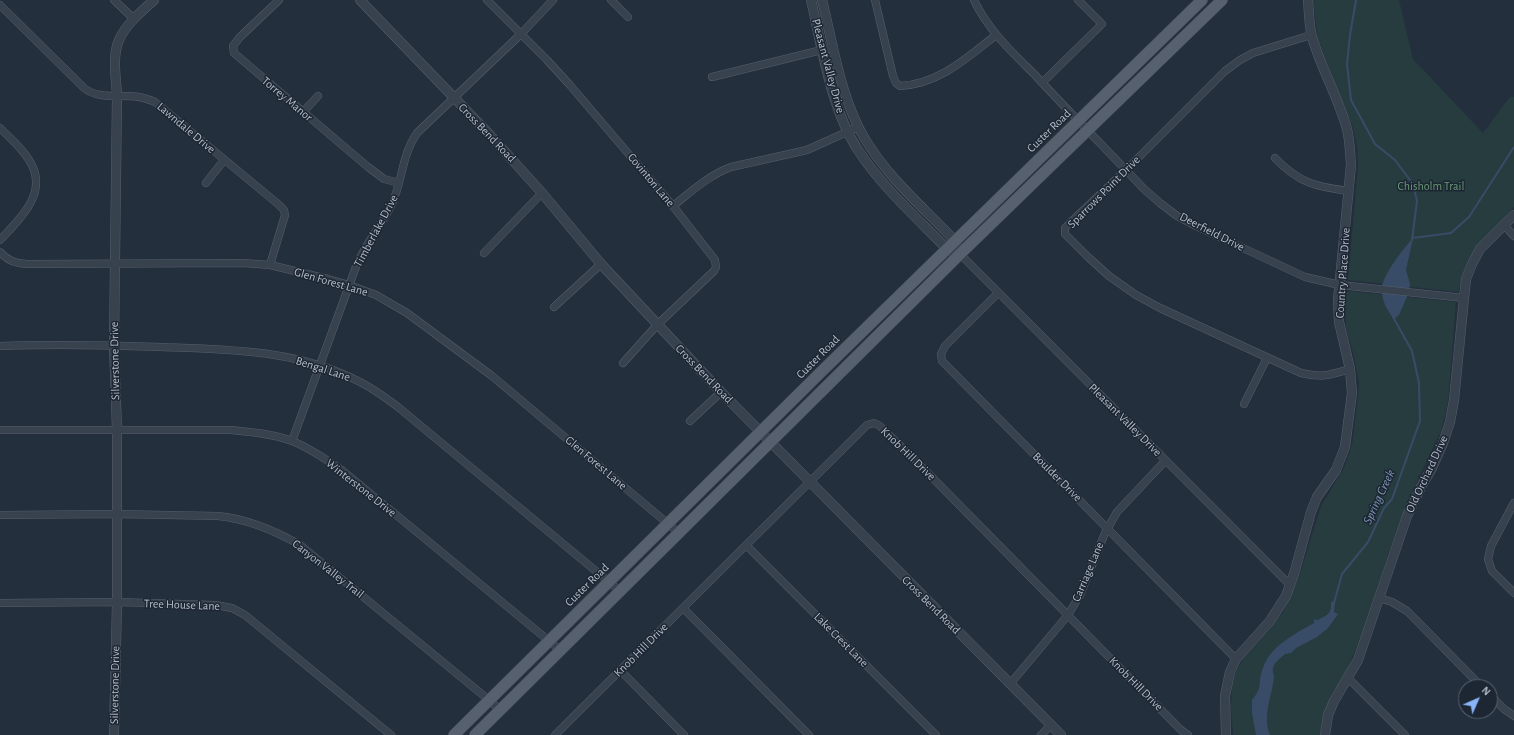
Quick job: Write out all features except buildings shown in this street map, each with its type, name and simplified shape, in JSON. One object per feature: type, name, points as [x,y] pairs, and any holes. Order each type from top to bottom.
[{"type":"main road","name":"Custer Road","points":[[454,735],[760,431],[1202,0]]},
{"type":"main road","points":[[475,735],[960,254],[1222,0]]},
{"type":"street","points":[[114,0],[134,19]]},
{"type":"street","name":"Silverstone Drive","points":[[114,735],[117,602],[117,430],[114,345],[116,262],[116,48],[119,39],[125,30],[154,0]]},
{"type":"street","name":"Torrey Manor","points":[[279,0],[240,37],[233,46],[234,53],[384,179],[399,183]]},
{"type":"street","name":"Cross Bend Road","points":[[360,0],[490,135],[542,193],[601,264],[657,325],[721,392],[1061,735]]},
{"type":"street","name":"Covinton Lane","points":[[487,0],[569,84],[673,206],[715,260],[716,267],[708,277],[657,325],[623,363]]},
{"type":"street","name":"Timberlake Drive","points":[[292,441],[362,253],[392,206],[407,151],[411,143],[417,133],[521,34],[553,0]]},
{"type":"street","points":[[611,0],[628,17]]},
{"type":"street","name":"Pleasant Valley Drive","points":[[811,0],[833,92],[848,132],[857,149],[871,168],[885,185],[951,245],[1290,585]]},
{"type":"street","name":"Pleasant Valley Drive","points":[[822,0],[843,87],[858,127],[875,155],[951,245]]},
{"type":"street","points":[[875,0],[896,83],[900,86],[939,76],[952,69],[996,35]]},
{"type":"street","name":"Deerfield Drive","points":[[974,0],[996,35],[1126,170],[1160,203],[1177,216],[1305,277],[1340,285],[1464,298]]},
{"type":"street","points":[[1042,83],[1102,24],[1078,0]]},
{"type":"street","name":"Country Place Drive","points":[[1226,735],[1225,696],[1230,672],[1236,659],[1278,610],[1290,585],[1311,512],[1317,497],[1336,470],[1345,447],[1352,393],[1350,369],[1339,322],[1340,285],[1351,165],[1347,130],[1316,51],[1312,35],[1308,0]]},
{"type":"street","name":"Lawndale Drive","points":[[0,5],[90,93],[103,96],[117,95],[141,97],[155,102],[278,204],[284,210],[285,215],[270,265]]},
{"type":"street","name":"Sparrows Point Drive","points":[[1312,35],[1253,53],[1225,71],[1126,170],[1065,228],[1065,234],[1104,271],[1136,295],[1160,308],[1295,371],[1314,376],[1327,376],[1350,369]]},
{"type":"street","points":[[712,77],[834,47]]},
{"type":"street","points":[[303,112],[318,96]]},
{"type":"street","points":[[673,206],[706,179],[720,171],[807,150],[858,127]]},
{"type":"street","points":[[0,128],[30,161],[35,177],[35,191],[28,209],[0,240]]},
{"type":"street","points":[[1275,158],[1295,176],[1311,184],[1323,188],[1349,191]]},
{"type":"street","points":[[206,183],[224,160]]},
{"type":"street","points":[[885,185],[893,177]]},
{"type":"street","points":[[484,253],[542,193]]},
{"type":"street","name":"Old Orchard Drive","points":[[1325,735],[1328,715],[1331,708],[1358,660],[1407,516],[1432,468],[1450,422],[1454,400],[1466,279],[1480,249],[1514,215]]},
{"type":"street","points":[[1504,225],[1514,236]]},
{"type":"street","name":"Glen Forest Lane","points":[[0,252],[8,260],[16,263],[27,264],[116,262],[242,263],[270,265],[349,285],[376,295],[429,329],[492,376],[679,533]]},
{"type":"street","points":[[554,307],[601,264]]},
{"type":"street","name":"Boulder Drive","points":[[998,293],[944,346],[941,354],[942,361],[1236,659]]},
{"type":"street","name":"Bengal Lane","points":[[0,346],[114,345],[259,352],[277,354],[341,372],[361,382],[398,407],[620,591]]},
{"type":"street","points":[[1244,404],[1267,358]]},
{"type":"street","points":[[690,421],[721,392]]},
{"type":"street","name":"Knob Hill Drive","points":[[557,734],[868,425],[874,423],[880,426],[1181,730],[1188,735]]},
{"type":"street","name":"Winterstone Drive","points":[[0,430],[231,430],[266,435],[292,441],[315,452],[343,471],[560,650]]},
{"type":"street","name":"Carriage Lane","points":[[1010,684],[1068,615],[1080,595],[1107,528],[1117,512],[1165,461]]},
{"type":"street","points":[[1514,503],[1491,546],[1488,559],[1492,571],[1514,593]]},
{"type":"street","name":"Canyon Valley Trail","points":[[0,515],[116,514],[232,518],[254,523],[276,532],[300,545],[500,710]]},
{"type":"street","name":"Lake Crest Lane","points":[[746,545],[936,735]]},
{"type":"street","points":[[1379,598],[1392,602],[1407,611],[1474,679]]},
{"type":"street","name":"Tree House Lane","points":[[0,603],[117,602],[225,606],[238,611],[391,735]]},
{"type":"street","points":[[683,608],[809,735]]},
{"type":"street","points":[[620,670],[684,735]]},
{"type":"street","points":[[1348,678],[1405,735]]},
{"type":"street","points":[[1498,703],[1514,716]]},
{"type":"street","points":[[1041,735],[1051,725]]},
{"type":"green space","name":"Chisholm Trail","points":[[1313,0],[1399,0],[1413,59],[1483,133],[1510,97],[1514,97],[1514,207],[1476,248],[1467,262],[1458,292],[1348,280],[1358,166],[1357,146],[1353,128],[1318,40]]},
{"type":"green space","points":[[1349,291],[1456,302],[1448,403],[1441,431],[1407,503],[1389,552],[1363,633],[1346,672],[1330,697],[1323,717],[1320,735],[1233,735],[1231,707],[1232,686],[1236,671],[1245,657],[1283,612],[1298,579],[1321,506],[1344,468],[1352,445],[1359,382],[1354,356],[1346,329],[1345,298],[1346,293]]},
{"type":"water","points":[[1413,238],[1406,270],[1410,284],[1409,292],[1399,315],[1394,319],[1387,309],[1384,301],[1382,292],[1383,282],[1394,262]]},
{"type":"water","points":[[1335,601],[1334,612],[1338,614],[1328,628],[1317,637],[1296,648],[1291,653],[1285,654],[1275,664],[1273,669],[1273,684],[1267,713],[1270,735],[1256,735],[1252,713],[1252,700],[1258,691],[1261,673],[1266,660],[1284,641],[1314,623],[1314,619],[1318,620],[1328,614],[1331,609],[1331,602]]},
{"type":"waterway","name":"Spring Creek","points":[[1356,0],[1347,64],[1351,100],[1375,144],[1395,160],[1413,184],[1417,201],[1412,240]]},
{"type":"waterway","name":"Spring Creek","points":[[1413,238],[1451,233],[1469,217],[1514,147]]},
{"type":"waterway","name":"Spring Creek","points":[[1334,603],[1342,574],[1368,542],[1384,508],[1392,499],[1420,421],[1419,383],[1412,351],[1393,317]]}]
